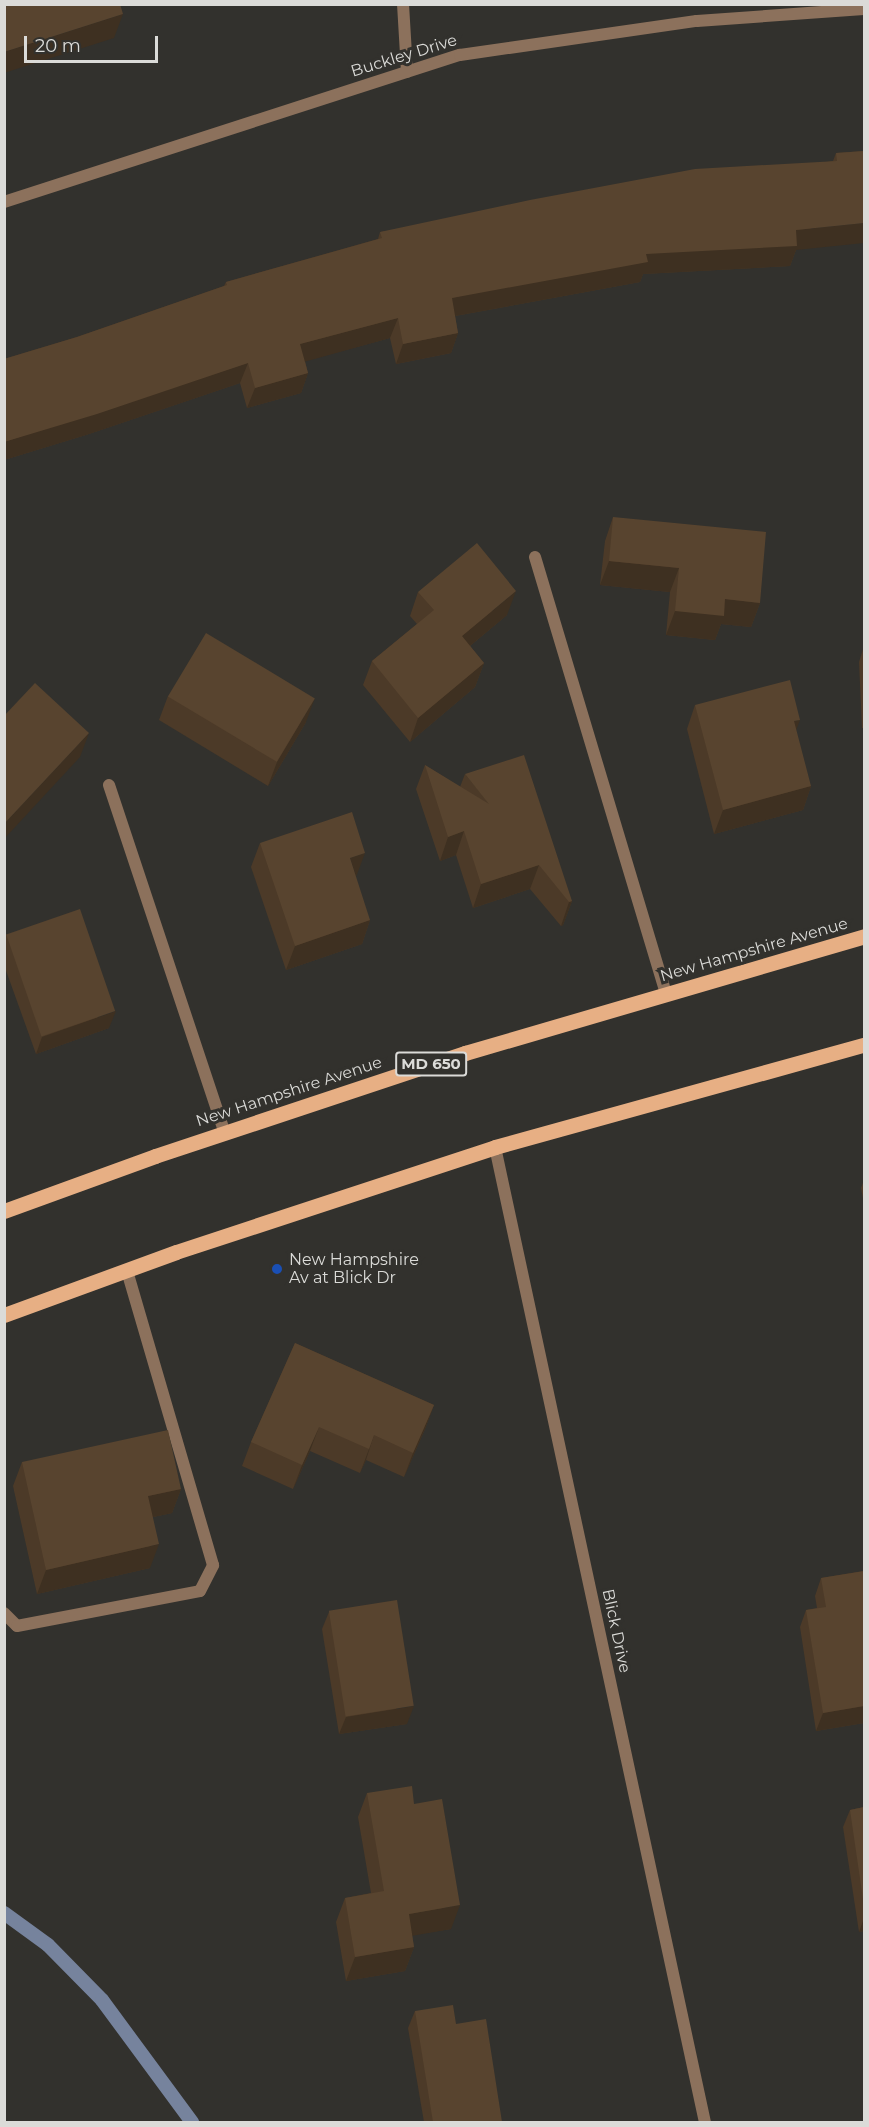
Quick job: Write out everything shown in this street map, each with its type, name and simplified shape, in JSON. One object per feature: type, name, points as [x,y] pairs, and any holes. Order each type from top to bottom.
[{"type":"main road","name":"New Hampshire Avenue","points":[[4,1211],[225,1133],[465,1053],[864,936]]},
{"type":"main road","points":[[4,1315],[127,1270],[495,1147],[864,1045]]},
{"type":"street","points":[[403,4],[407,72]]},
{"type":"street","name":"Buckley Drive","points":[[4,202],[460,55],[697,21],[864,9]]},
{"type":"street","points":[[535,557],[666,994]]},
{"type":"street","points":[[109,785],[225,1133]]},
{"type":"street","name":"Blick Drive","points":[[495,1147],[705,2122]]},
{"type":"street","points":[[4,1612],[16,1626],[200,1591],[213,1564],[127,1270]]},
{"type":"building","points":[[4,4],[120,4],[123,14],[4,52]]},
{"type":"building","points":[[864,151],[864,223],[796,230],[797,246],[646,254],[648,262],[452,298],[458,333],[403,344],[398,318],[300,344],[308,373],[255,388],[248,363],[97,414],[4,442],[4,359],[77,337],[227,285],[226,282],[382,238],[380,232],[530,200],[695,169],[837,161],[836,153]]},
{"type":"building","points":[[613,517],[766,532],[760,603],[725,599],[724,616],[675,611],[679,568],[609,561]]},
{"type":"building","points":[[477,543],[516,591],[462,636],[484,663],[418,718],[372,661],[434,610],[418,592]]},
{"type":"building","points":[[206,633],[315,698],[277,762],[168,696]]},
{"type":"building","points":[[790,680],[800,720],[794,721],[811,786],[723,810],[695,705]]},
{"type":"building","points":[[35,683],[89,733],[4,824],[4,716]]},
{"type":"building","points":[[524,755],[572,901],[569,902],[539,865],[481,884],[464,831],[448,837],[425,765],[489,804],[465,774]]},
{"type":"building","points":[[352,812],[365,853],[350,858],[370,920],[295,946],[260,843]]},
{"type":"building","points":[[80,909],[115,1011],[41,1037],[6,934]]},
{"type":"building","points":[[295,1343],[434,1405],[413,1453],[374,1435],[369,1449],[319,1427],[302,1465],[251,1442]]},
{"type":"building","points":[[168,1430],[181,1489],[148,1496],[159,1544],[46,1570],[22,1462]]},
{"type":"building","points":[[864,1571],[864,1706],[823,1713],[806,1610],[826,1607],[821,1578]]},
{"type":"building","points":[[397,1600],[414,1706],[346,1716],[329,1611]]},
{"type":"building","points":[[412,1786],[414,1804],[442,1799],[460,1905],[409,1914],[414,1947],[355,1957],[345,1898],[384,1891],[367,1793]]},
{"type":"building","points":[[864,1807],[864,1906],[850,1810]]},
{"type":"building","points":[[453,2005],[456,2024],[486,2019],[502,2122],[433,2122],[415,2011]]},
{"type":"waterway","points":[[4,1913],[48,1945],[102,2000],[192,2122]]},
{"type":"place","name":"New Hampshire Av at Blick Dr","points":[[277,1269]]}]
